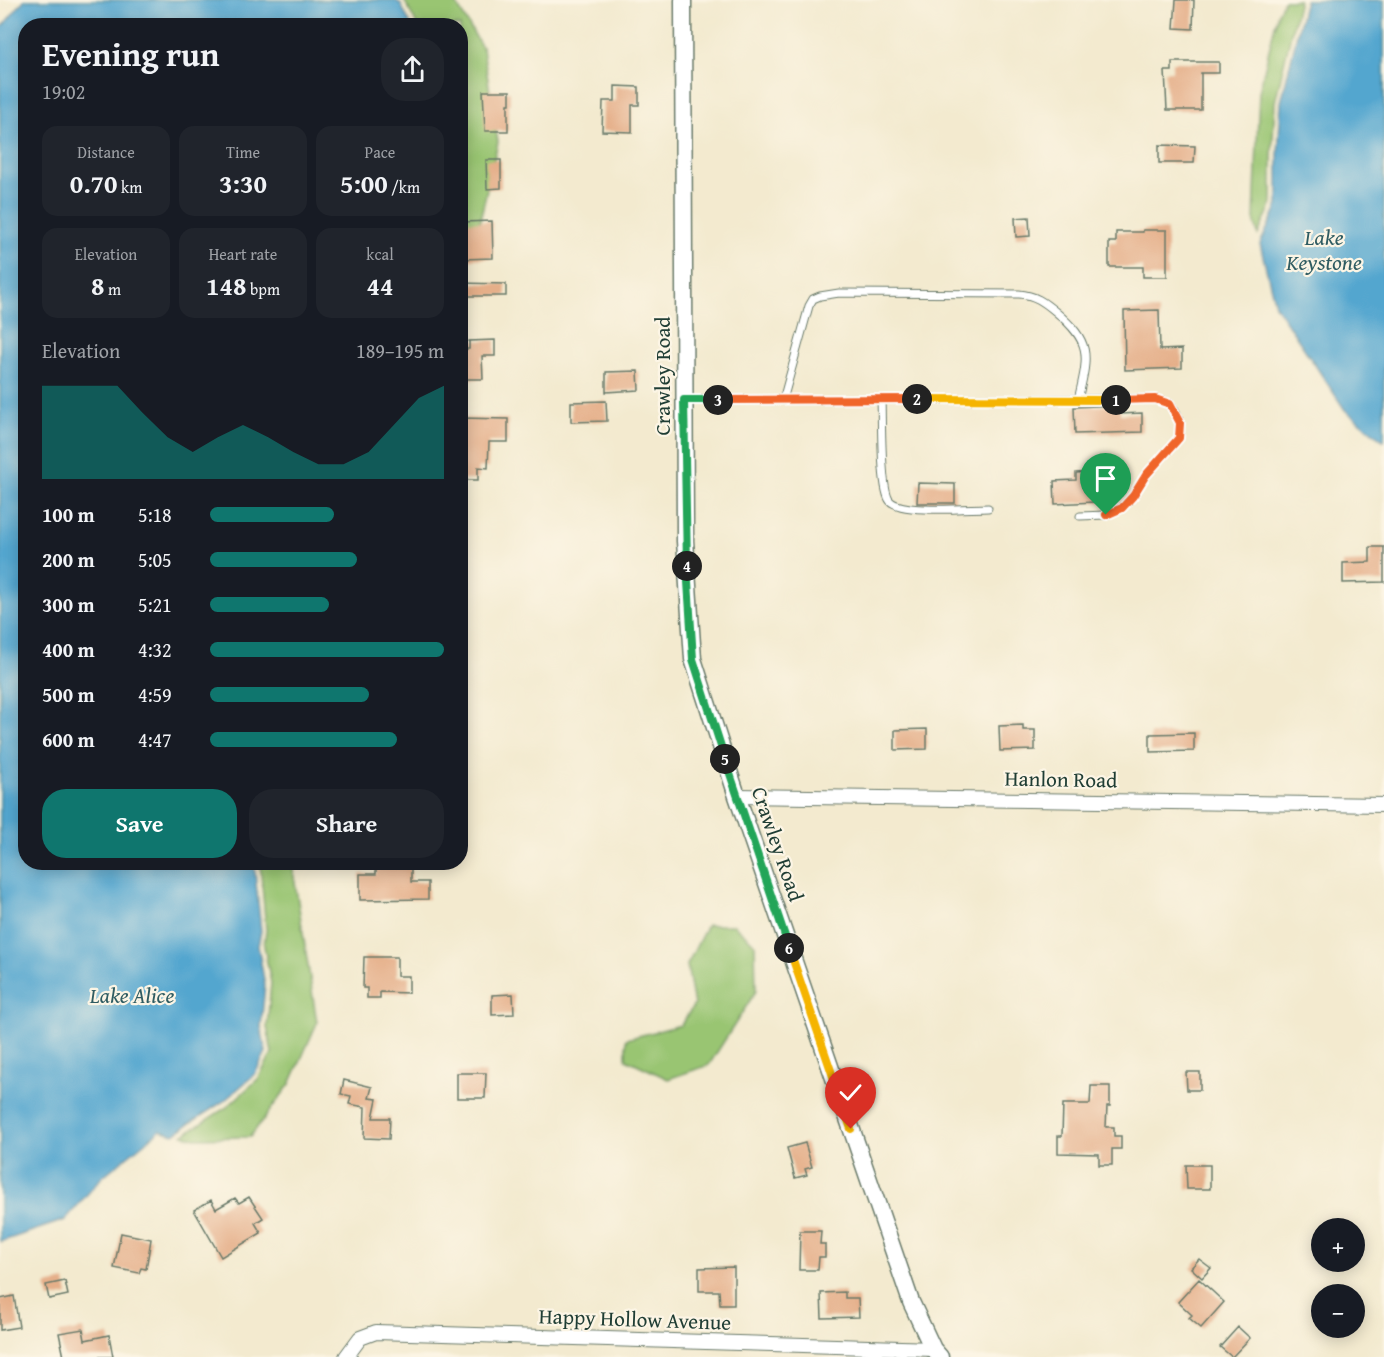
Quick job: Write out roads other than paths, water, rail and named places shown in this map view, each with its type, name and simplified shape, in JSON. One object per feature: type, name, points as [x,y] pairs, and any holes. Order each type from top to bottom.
[{"type":"street","name":"Crawley Road","points":[[683,0],[685,541],[693,659],[737,796],[911,1302],[936,1353]]},
{"type":"street","name":"Hanlon Road","points":[[737,796],[1384,805]]},
{"type":"street","name":"Happy Hollow Avenue","points":[[346,1357],[360,1338],[376,1332],[936,1353]]},
{"type":"lane","points":[[783,400],[809,306],[813,299],[839,293],[1019,294],[1031,295],[1040,299],[1067,322],[1080,335],[1084,343],[1084,375],[1078,400]]},
{"type":"lane","points":[[881,399],[884,478],[886,494],[890,501],[899,506],[914,508],[988,508]]},
{"type":"lane","points":[[684,400],[1155,399],[1170,404],[1180,423],[1179,438],[1146,475],[1133,496],[1122,508],[1106,515],[1080,516]]},
{"type":"water","name":"Lake Alice","points":[[24,0],[394,0],[400,3],[408,18],[18,18],[18,870],[255,870],[261,931],[258,946],[265,985],[261,1027],[266,1052],[255,1074],[224,1101],[174,1134],[160,1130],[102,1177],[65,1220],[0,1242],[0,29]]},
{"type":"water","name":"Lake Keystone","points":[[1305,0],[1384,0],[1384,441],[1345,410],[1275,305],[1260,244],[1278,205],[1281,102]]}]
